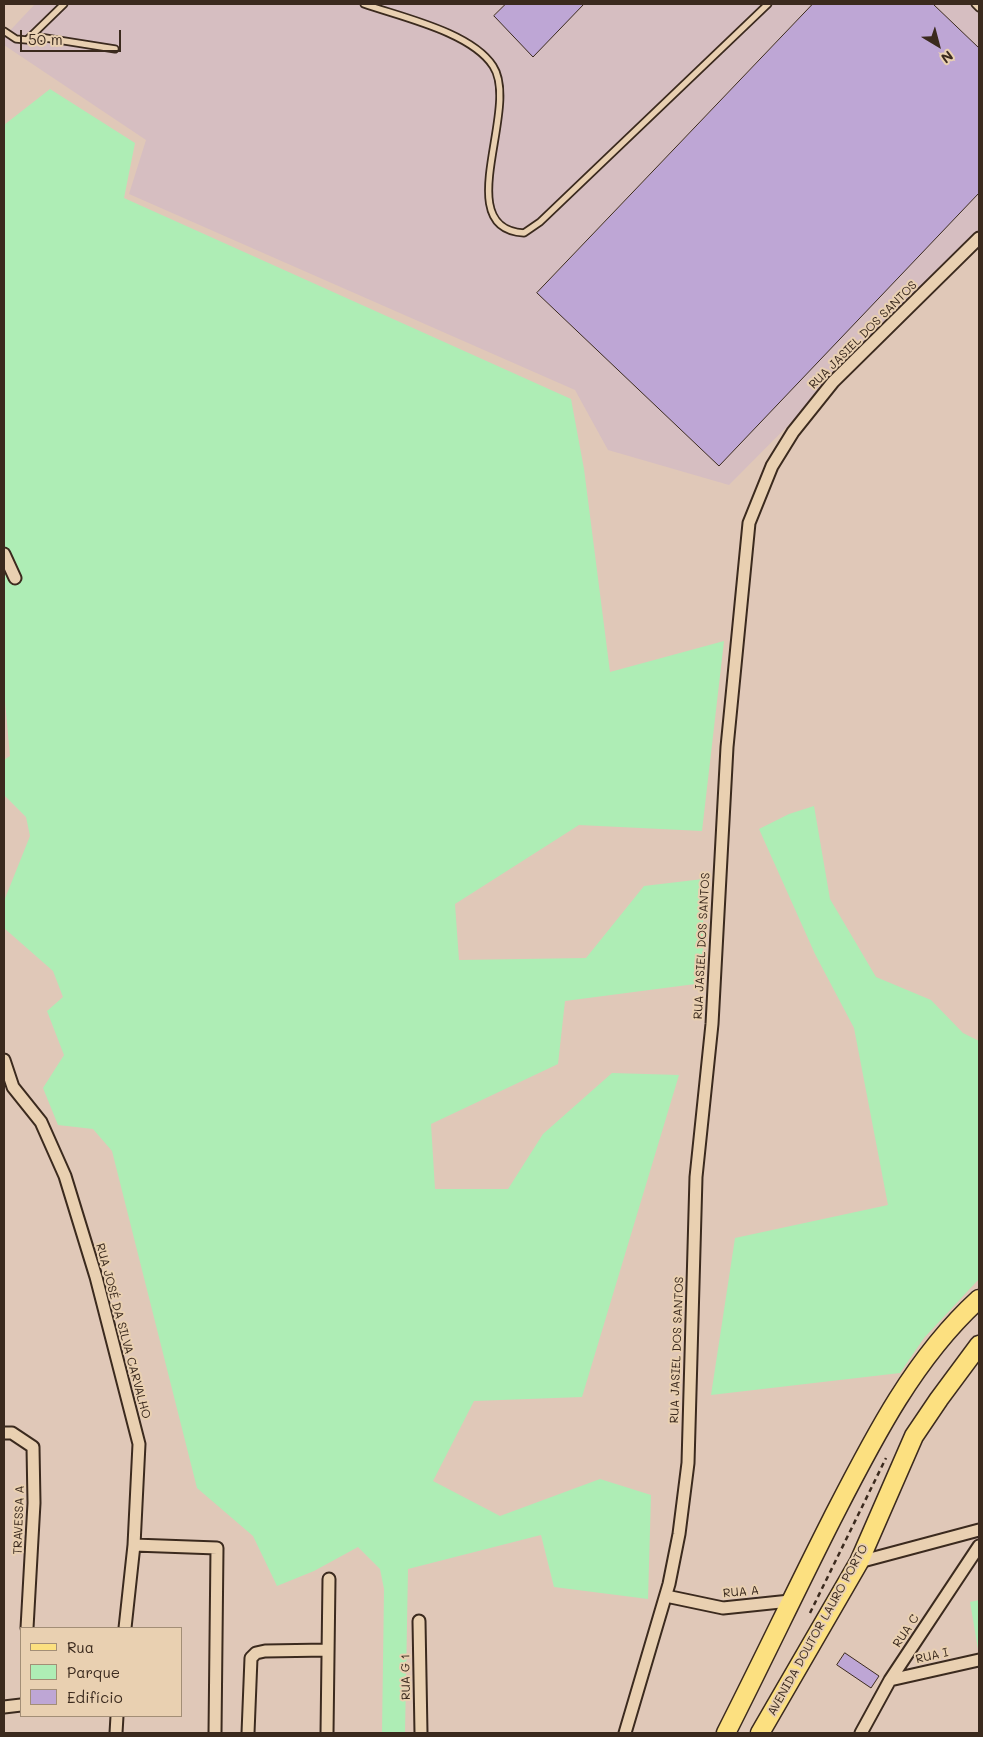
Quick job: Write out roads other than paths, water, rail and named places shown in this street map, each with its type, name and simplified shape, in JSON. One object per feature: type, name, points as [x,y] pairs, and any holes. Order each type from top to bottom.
[{"type":"main road","points":[[726,1733],[790,1601],[870,1445],[897,1400],[928,1357],[962,1315],[979,1299]]},
{"type":"main road","name":"AVENIDA DOUTOR LAURO PORTO","points":[[760,1733],[859,1562],[914,1436],[938,1399],[979,1345]]},
{"type":"street","name":"RUA JASIEL DOS SANTOS","points":[[625,1733],[666,1596],[679,1534],[688,1463],[696,1177],[712,1024],[727,747],[749,523],[772,466],[833,382],[979,238]]},
{"type":"street","points":[[4,554],[15,578]]},
{"type":"street","name":"RUA JOSÉ DA SILVA CARVALHO","points":[[4,1060],[10,1072],[13,1087],[41,1122],[62,1170],[96,1278],[139,1444],[134,1545],[125,1627]]},
{"type":"street","name":"TRAVESSA A","points":[[4,1432],[12,1433],[34,1447],[34,1503],[27,1627]]},
{"type":"street","points":[[859,1562],[979,1530]]},
{"type":"street","points":[[134,1545],[217,1548],[215,1733]]},
{"type":"street","name":"RUA C","points":[[862,1733],[890,1680],[979,1546]]},
{"type":"street","points":[[327,1733],[329,1579]]},
{"type":"street","name":"RUA A","points":[[666,1596],[723,1608],[790,1601]]},
{"type":"street","name":"RUA G 1","points":[[419,1621],[421,1733]]},
{"type":"street","points":[[248,1733],[251,1658],[256,1653],[265,1651],[327,1650]]},
{"type":"street","name":"RUA I","points":[[890,1680],[979,1660]]},
{"type":"street","points":[[4,1707],[20,1705]]},
{"type":"street","points":[[116,1733],[117,1717]]},
{"type":"lane","points":[[4,31],[22,41],[33,36],[64,4]]},
{"type":"lane","points":[[364,4],[429,25],[472,46],[494,67],[500,82],[496,140],[488,180],[490,210],[493,218],[510,231],[524,233],[540,222],[768,4]]},
{"type":"lane","points":[[975,4],[979,8]]},
{"type":"lane","points":[[33,36],[115,49]]}]
